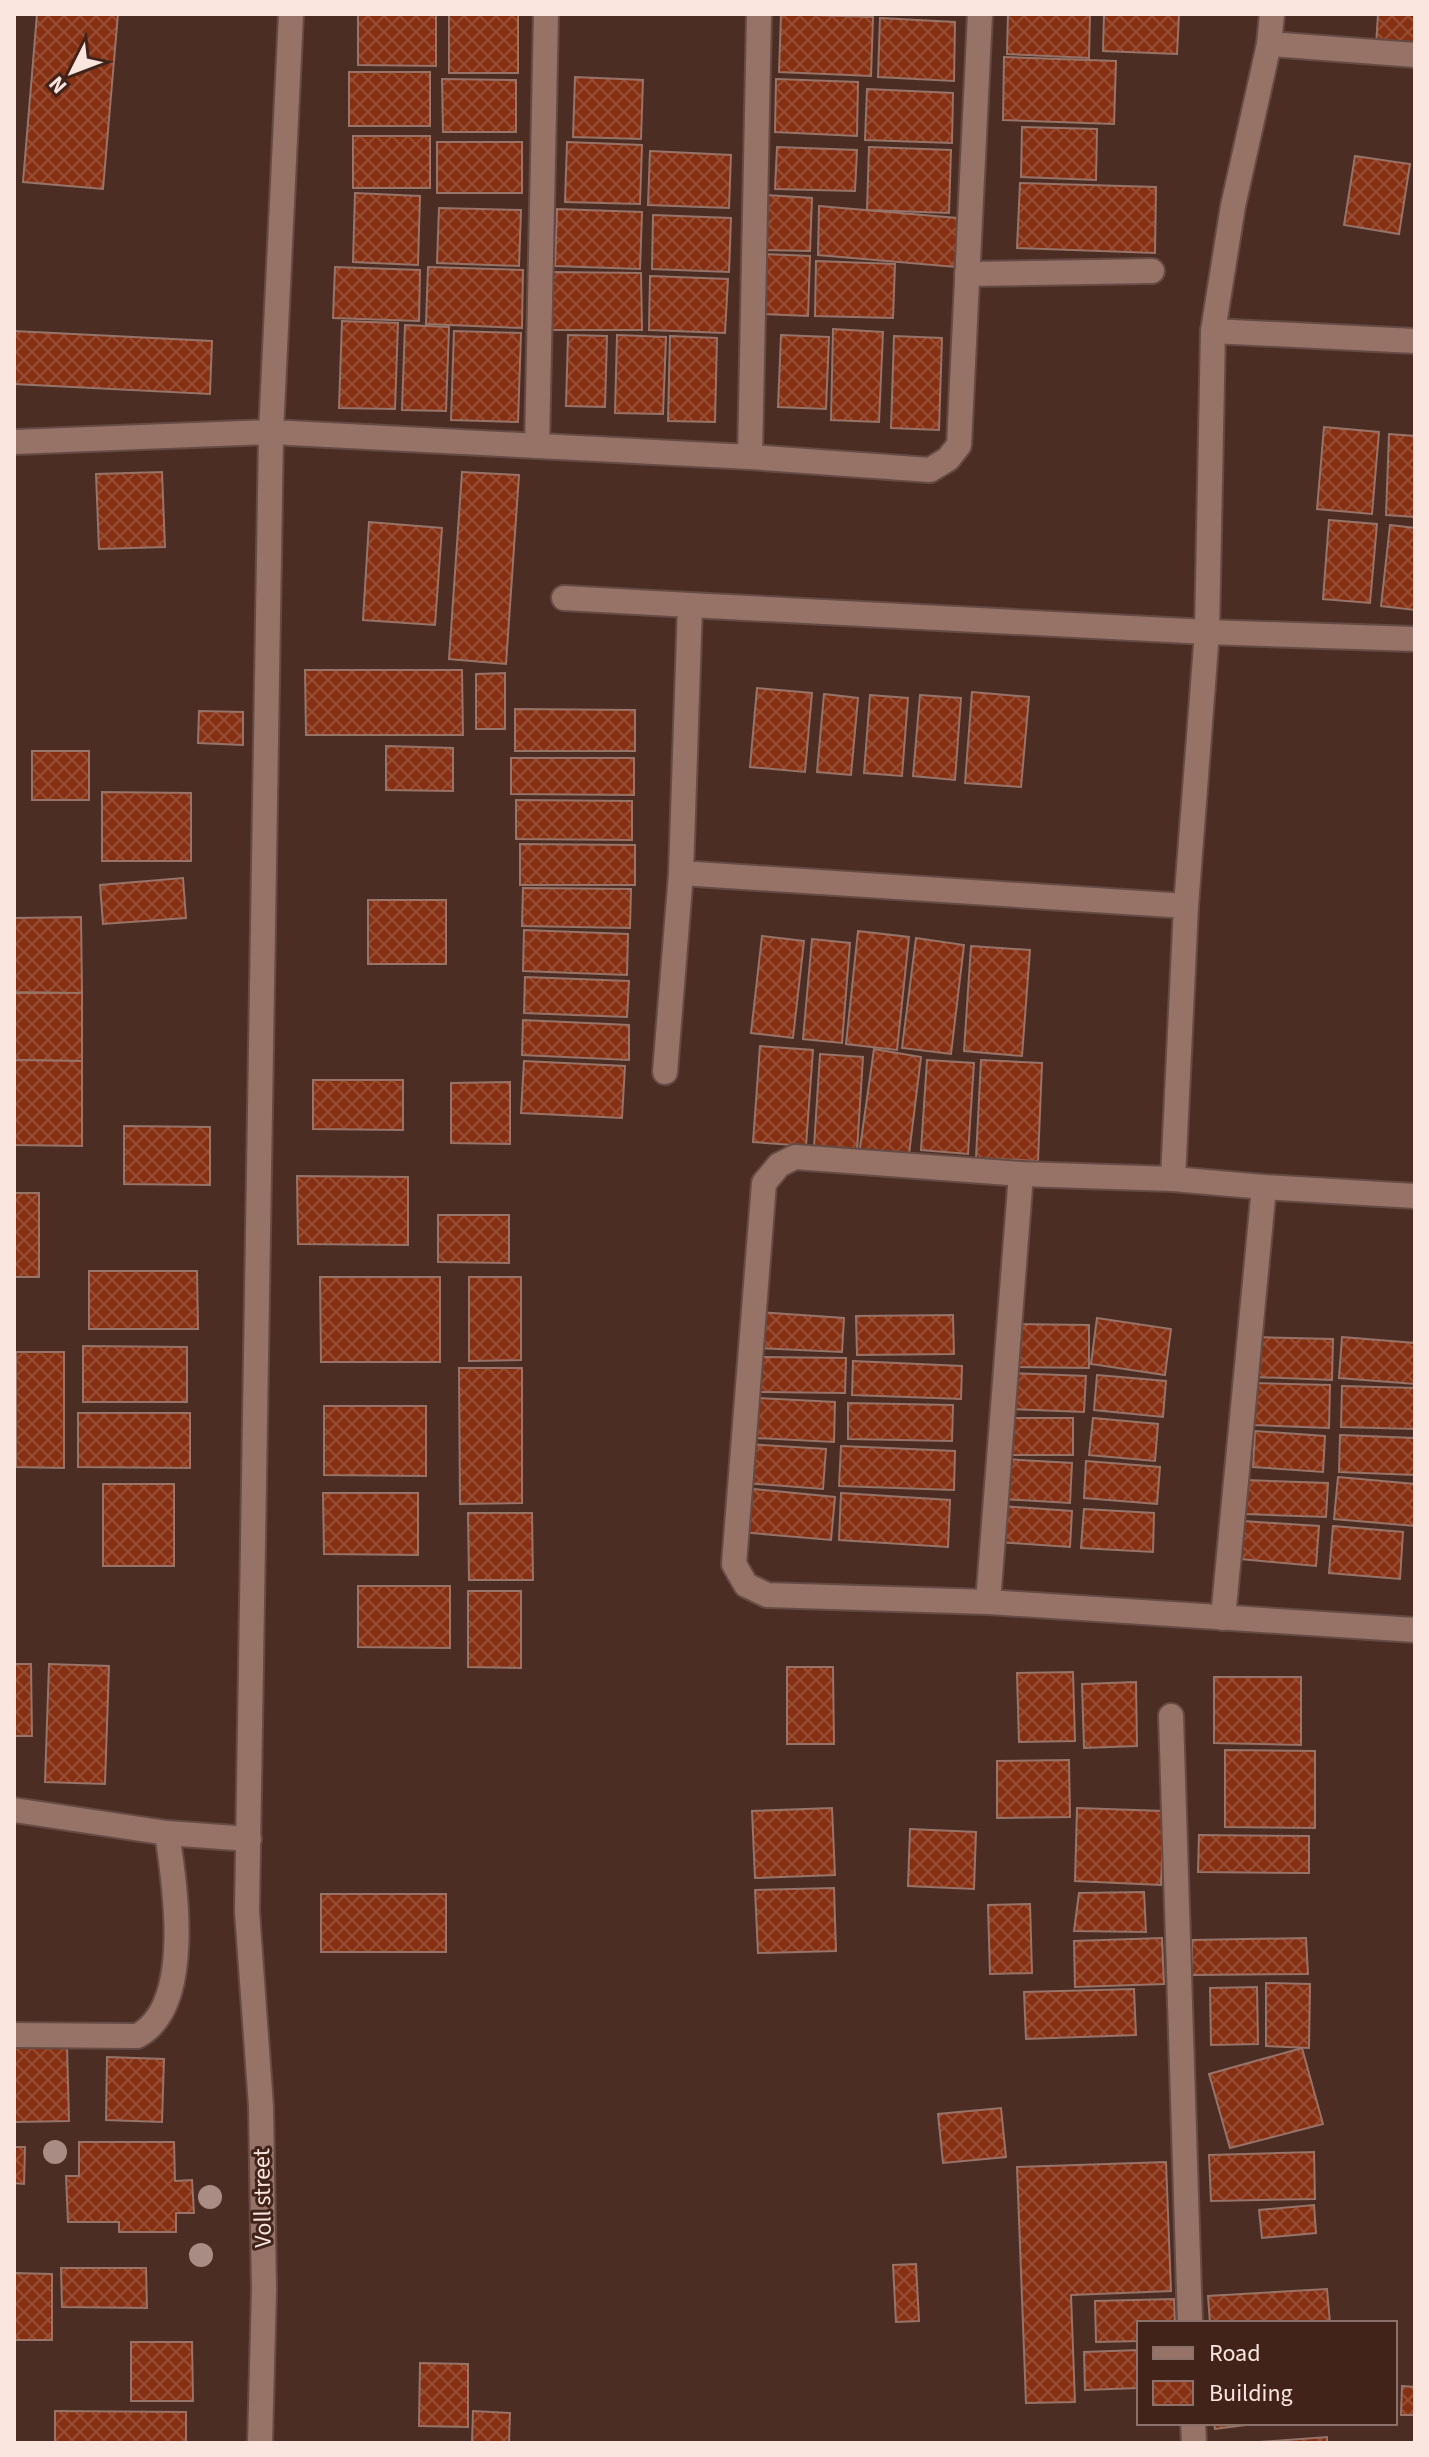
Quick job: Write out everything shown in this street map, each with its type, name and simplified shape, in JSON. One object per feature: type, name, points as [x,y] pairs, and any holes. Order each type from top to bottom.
[{"type":"street","name":"Voll street","points":[[260,2443],[264,2290],[261,2106],[247,1911],[271,432],[291,14]]},
{"type":"street","points":[[537,446],[546,14]]},
{"type":"street","points":[[750,457],[759,14]]},
{"type":"street","points":[[14,442],[271,432],[750,457],[930,470],[948,459],[959,445],[980,14]]},
{"type":"street","points":[[1173,1179],[1186,906],[1207,632],[1213,331],[1233,206],[1269,44],[1272,14]]},
{"type":"street","points":[[1269,44],[1415,55]]},
{"type":"street","points":[[967,274],[1152,271]]},
{"type":"street","points":[[1213,331],[1415,341]]},
{"type":"street","points":[[564,598],[1207,632],[1415,639]]},
{"type":"street","points":[[665,1072],[681,873],[690,605]]},
{"type":"street","points":[[681,873],[1186,906]]},
{"type":"street","points":[[1415,1196],[1173,1179],[1021,1174],[795,1157],[770,1173],[764,1183],[734,1564],[746,1585],[767,1595],[988,1602],[1415,1630]]},
{"type":"street","points":[[988,1602],[1021,1174]]},
{"type":"street","points":[[1223,1618],[1264,1187]]},
{"type":"street","points":[[1171,1716],[1190,2321]]},
{"type":"street","points":[[14,1810],[167,1833],[249,1839]]},
{"type":"street","points":[[14,2035],[137,2036],[150,2030],[158,2020],[174,1973],[175,1890],[167,1833]]},
{"type":"building","points":[[37,14],[118,14],[103,189],[23,182]]},
{"type":"building","points":[[358,14],[436,14],[436,66],[358,65]]},
{"type":"building","points":[[449,14],[518,14],[518,73],[449,73]]},
{"type":"building","points":[[781,14],[873,17],[871,76],[779,72]]},
{"type":"building","points":[[1008,14],[1090,14],[1089,58],[1007,54]]},
{"type":"building","points":[[1104,14],[1179,14],[1177,54],[1103,51]]},
{"type":"building","points":[[1378,14],[1415,14],[1415,49],[1376,46]]},
{"type":"building","points":[[880,18],[955,22],[954,81],[878,77]]},
{"type":"building","points":[[1004,57],[1116,61],[1114,124],[1003,120]]},
{"type":"building","points":[[349,72],[430,72],[430,126],[349,126]]},
{"type":"building","points":[[575,77],[643,80],[641,139],[573,137]]},
{"type":"building","points":[[442,79],[516,80],[516,132],[443,132]]},
{"type":"building","points":[[776,79],[858,82],[857,136],[775,132]]},
{"type":"building","points":[[867,89],[953,93],[952,143],[865,140]]},
{"type":"building","points":[[1022,127],[1097,129],[1096,180],[1021,177]]},
{"type":"building","points":[[353,136],[430,136],[430,188],[353,188]]},
{"type":"building","points":[[437,142],[522,142],[522,193],[437,193]]},
{"type":"building","points":[[567,142],[642,145],[640,204],[565,202]]},
{"type":"building","points":[[777,147],[857,150],[855,191],[775,189]]},
{"type":"building","points":[[869,147],[951,150],[949,213],[867,210]]},
{"type":"building","points":[[650,151],[731,155],[729,208],[648,205]]},
{"type":"building","points":[[1355,156],[1410,164],[1399,234],[1344,225]]},
{"type":"building","points":[[1020,183],[1156,187],[1155,253],[1017,248]]},
{"type":"building","points":[[355,193],[420,196],[418,265],[353,262]]},
{"type":"building","points":[[767,195],[812,198],[810,251],[765,250]]},
{"type":"building","points":[[819,206],[957,218],[956,267],[818,255]]},
{"type":"building","points":[[439,208],[521,210],[519,266],[437,263]]},
{"type":"building","points":[[557,209],[642,212],[640,269],[555,266]]},
{"type":"building","points":[[653,215],[731,218],[729,272],[652,269]]},
{"type":"building","points":[[764,254],[810,256],[808,316],[761,314]]},
{"type":"building","points":[[816,261],[895,264],[893,318],[815,316]]},
{"type":"building","points":[[335,267],[420,270],[419,321],[333,318]]},
{"type":"building","points":[[428,267],[523,270],[522,328],[426,324]]},
{"type":"building","points":[[550,272],[641,273],[642,330],[549,330]]},
{"type":"building","points":[[650,276],[728,279],[725,333],[649,330]]},
{"type":"building","points":[[342,321],[398,323],[395,409],[339,408]]},
{"type":"building","points":[[405,325],[449,327],[446,411],[402,410]]},
{"type":"building","points":[[833,329],[883,332],[879,422],[831,420]]},
{"type":"building","points":[[14,331],[212,341],[210,394],[14,384]]},
{"type":"building","points":[[454,331],[521,333],[518,422],[451,420]]},
{"type":"building","points":[[568,335],[607,336],[605,407],[566,406]]},
{"type":"building","points":[[617,335],[666,337],[663,414],[615,413]]},
{"type":"building","points":[[781,335],[829,337],[826,409],[778,407]]},
{"type":"building","points":[[670,336],[717,338],[715,422],[668,421]]},
{"type":"building","points":[[894,336],[942,338],[939,430],[891,428]]},
{"type":"building","points":[[1324,427],[1379,432],[1372,514],[1317,509]]},
{"type":"building","points":[[1389,434],[1415,436],[1415,517],[1386,515]]},
{"type":"building","points":[[162,472],[165,547],[99,549],[96,474]]},
{"type":"building","points":[[462,472],[519,475],[506,664],[449,659]]},
{"type":"building","points":[[1329,520],[1377,524],[1370,603],[1323,599]]},
{"type":"building","points":[[369,522],[442,528],[435,625],[363,620]]},
{"type":"building","points":[[1390,525],[1415,528],[1415,610],[1381,606]]},
{"type":"building","points":[[305,670],[462,670],[463,735],[306,735]]},
{"type":"building","points":[[505,673],[505,729],[476,729],[476,674]]},
{"type":"building","points":[[757,688],[812,693],[805,772],[750,767]]},
{"type":"building","points":[[972,692],[1029,697],[1021,787],[965,783]]},
{"type":"building","points":[[824,694],[858,698],[851,775],[817,772]]},
{"type":"building","points":[[870,695],[908,698],[902,776],[864,773]]},
{"type":"building","points":[[920,695],[961,698],[955,780],[913,776]]},
{"type":"building","points":[[515,709],[635,710],[635,751],[515,751]]},
{"type":"building","points":[[199,711],[243,712],[243,745],[198,743]]},
{"type":"building","points":[[386,746],[453,748],[453,791],[386,790]]},
{"type":"building","points":[[32,751],[89,751],[89,800],[32,800]]},
{"type":"building","points":[[511,758],[634,758],[634,795],[511,794]]},
{"type":"building","points":[[102,792],[191,793],[191,861],[102,861]]},
{"type":"building","points":[[516,800],[632,801],[632,840],[516,839]]},
{"type":"building","points":[[520,844],[635,845],[635,885],[520,885]]},
{"type":"building","points":[[183,878],[186,918],[103,924],[100,885]]},
{"type":"building","points":[[523,888],[631,889],[630,928],[522,926]]},
{"type":"building","points":[[368,900],[446,900],[446,964],[368,964]]},
{"type":"building","points":[[81,917],[82,993],[14,992],[14,918]]},
{"type":"building","points":[[524,930],[628,934],[627,975],[523,971]]},
{"type":"building","points":[[858,931],[909,937],[897,1050],[846,1044]]},
{"type":"building","points":[[762,936],[804,941],[793,1038],[751,1033]]},
{"type":"building","points":[[916,938],[964,945],[951,1054],[902,1048]]},
{"type":"building","points":[[812,939],[850,943],[842,1043],[803,1039]]},
{"type":"building","points":[[971,946],[1030,950],[1022,1056],[964,1051]]},
{"type":"building","points":[[525,977],[629,981],[627,1017],[524,1013]]},
{"type":"building","points":[[14,993],[82,993],[82,1061],[14,1060]]},
{"type":"building","points":[[523,1020],[629,1025],[629,1060],[522,1055]]},
{"type":"building","points":[[760,1046],[813,1050],[806,1146],[753,1142]]},
{"type":"building","points":[[874,1049],[921,1057],[908,1162],[859,1155]]},
{"type":"building","points":[[820,1054],[863,1057],[857,1151],[814,1147]]},
{"type":"building","points":[[14,1060],[82,1061],[82,1146],[14,1145]]},
{"type":"building","points":[[927,1060],[974,1063],[968,1154],[921,1150]]},
{"type":"building","points":[[981,1060],[1042,1063],[1038,1161],[976,1158]]},
{"type":"building","points":[[524,1061],[625,1066],[622,1118],[521,1113]]},
{"type":"building","points":[[313,1080],[403,1080],[403,1130],[313,1129]]},
{"type":"building","points":[[510,1082],[510,1144],[451,1143],[451,1083]]},
{"type":"building","points":[[124,1126],[210,1127],[210,1185],[124,1184]]},
{"type":"building","points":[[297,1176],[408,1177],[408,1245],[298,1244]]},
{"type":"building","points":[[14,1193],[39,1193],[39,1277],[14,1277]]},
{"type":"building","points":[[438,1215],[509,1215],[509,1263],[438,1262]]},
{"type":"building","points":[[89,1271],[197,1271],[198,1329],[89,1329]]},
{"type":"building","points":[[320,1277],[440,1277],[440,1362],[321,1362]]},
{"type":"building","points":[[469,1277],[521,1277],[521,1360],[469,1361]]},
{"type":"building","points":[[760,1312],[844,1318],[842,1352],[758,1348]]},
{"type":"building","points":[[953,1315],[954,1354],[857,1355],[856,1316]]},
{"type":"building","points":[[1097,1318],[1171,1329],[1165,1375],[1091,1364]]},
{"type":"building","points":[[1011,1324],[1089,1325],[1089,1368],[1011,1367]]},
{"type":"building","points":[[1255,1337],[1333,1339],[1332,1380],[1254,1377]]},
{"type":"building","points":[[1342,1337],[1415,1343],[1415,1384],[1339,1378]]},
{"type":"building","points":[[83,1346],[187,1347],[187,1402],[83,1402]]},
{"type":"building","points":[[16,1352],[64,1352],[64,1468],[16,1467]]},
{"type":"building","points":[[759,1357],[846,1358],[845,1393],[758,1392]]},
{"type":"building","points":[[853,1361],[962,1366],[961,1399],[852,1395]]},
{"type":"building","points":[[459,1368],[522,1368],[522,1503],[460,1504]]},
{"type":"building","points":[[1009,1373],[1086,1376],[1084,1412],[1007,1409]]},
{"type":"building","points":[[1097,1375],[1166,1381],[1163,1417],[1094,1410]]},
{"type":"building","points":[[1256,1383],[1330,1385],[1329,1428],[1254,1425]]},
{"type":"building","points":[[1342,1386],[1415,1388],[1415,1429],[1341,1427]]},
{"type":"building","points":[[757,1398],[835,1402],[834,1442],[756,1438]]},
{"type":"building","points":[[848,1403],[953,1405],[952,1441],[848,1439]]},
{"type":"building","points":[[324,1406],[426,1406],[426,1476],[324,1475]]},
{"type":"building","points":[[78,1413],[190,1413],[190,1468],[78,1467]]},
{"type":"building","points":[[1004,1418],[1073,1418],[1073,1455],[1005,1455]]},
{"type":"building","points":[[1093,1418],[1158,1424],[1155,1461],[1089,1455]]},
{"type":"building","points":[[1255,1431],[1325,1436],[1323,1472],[1253,1467]]},
{"type":"building","points":[[1340,1435],[1415,1438],[1415,1475],[1339,1472]]},
{"type":"building","points":[[748,1444],[826,1449],[823,1489],[745,1483]]},
{"type":"building","points":[[841,1446],[955,1451],[954,1490],[839,1486]]},
{"type":"building","points":[[1004,1459],[1072,1463],[1070,1503],[1002,1499]]},
{"type":"building","points":[[1086,1461],[1160,1467],[1157,1504],[1084,1498]]},
{"type":"building","points":[[1338,1477],[1415,1484],[1415,1526],[1334,1519]]},
{"type":"building","points":[[1246,1480],[1328,1483],[1326,1517],[1245,1514]]},
{"type":"building","points":[[103,1484],[174,1484],[174,1566],[103,1566]]},
{"type":"building","points":[[743,1488],[835,1497],[831,1540],[740,1532]]},
{"type":"building","points":[[323,1493],[418,1493],[418,1555],[324,1554]]},
{"type":"building","points":[[841,1493],[950,1500],[948,1547],[839,1540]]},
{"type":"building","points":[[1001,1506],[1072,1511],[1070,1547],[998,1542]]},
{"type":"building","points":[[1084,1509],[1154,1513],[1153,1552],[1081,1548]]},
{"type":"building","points":[[468,1513],[532,1513],[533,1580],[469,1580]]},
{"type":"building","points":[[1243,1521],[1319,1526],[1316,1566],[1241,1559]]},
{"type":"building","points":[[1333,1526],[1403,1532],[1400,1579],[1329,1573]]},
{"type":"building","points":[[358,1586],[450,1586],[450,1648],[358,1647]]},
{"type":"building","points":[[468,1591],[521,1591],[521,1668],[468,1667]]},
{"type":"building","points":[[14,1664],[31,1664],[32,1736],[14,1736]]},
{"type":"building","points":[[49,1664],[109,1666],[105,1784],[45,1782]]},
{"type":"building","points":[[787,1667],[833,1667],[834,1744],[787,1744]]},
{"type":"building","points":[[1073,1672],[1075,1741],[1019,1742],[1017,1673]]},
{"type":"building","points":[[1214,1677],[1301,1677],[1301,1745],[1214,1743]]},
{"type":"building","points":[[1136,1682],[1137,1746],[1084,1748],[1082,1684]]},
{"type":"building","points":[[1225,1750],[1315,1751],[1315,1828],[1225,1827]]},
{"type":"building","points":[[1069,1760],[1070,1817],[997,1818],[997,1761]]},
{"type":"building","points":[[832,1808],[835,1875],[755,1878],[752,1811]]},
{"type":"building","points":[[1077,1808],[1164,1811],[1161,1885],[1075,1881]]},
{"type":"building","points":[[910,1829],[976,1832],[974,1889],[908,1886]]},
{"type":"building","points":[[1199,1835],[1309,1836],[1309,1873],[1198,1872]]},
{"type":"building","points":[[834,1888],[836,1951],[758,1953],[755,1890]]},
{"type":"building","points":[[1144,1892],[1146,1932],[1074,1931],[1079,1893]]},
{"type":"building","points":[[321,1894],[446,1894],[446,1952],[321,1952]]},
{"type":"building","points":[[1030,1904],[1032,1973],[990,1974],[988,1905]]},
{"type":"building","points":[[1162,1938],[1164,1984],[1075,1987],[1074,1941]]},
{"type":"building","points":[[1306,1938],[1308,1974],[1192,1975],[1192,1940]]},
{"type":"building","points":[[1266,1983],[1310,1984],[1309,2048],[1266,2046]]},
{"type":"building","points":[[1257,1987],[1258,2044],[1211,2045],[1210,1988]]},
{"type":"building","points":[[1134,1989],[1136,2035],[1026,2039],[1024,1992]]},
{"type":"building","points":[[14,2046],[67,2046],[69,2121],[14,2122]]},
{"type":"building","points":[[1302,2048],[1323,2124],[1230,2148],[1209,2074]]},
{"type":"building","points":[[107,2057],[164,2059],[162,2122],[106,2120]]},
{"type":"building","points":[[1001,2108],[1006,2157],[943,2163],[938,2114]]},
{"type":"building","points":[[79,2142],[174,2142],[175,2181],[192,2180],[194,2213],[176,2213],[176,2232],[119,2232],[119,2222],[68,2222],[66,2176],[79,2176]]},
{"type":"building","points":[[14,2147],[25,2147],[24,2184],[14,2183]]},
{"type":"building","points":[[1314,2152],[1315,2199],[1211,2201],[1209,2155]]},
{"type":"building","points":[[1166,2162],[1171,2291],[1071,2295],[1075,2402],[1026,2403],[1017,2167]]},
{"type":"building","points":[[1314,2205],[1316,2233],[1262,2238],[1259,2210]]},
{"type":"building","points":[[916,2264],[919,2321],[896,2322],[893,2265]]},
{"type":"building","points":[[61,2268],[146,2268],[147,2308],[62,2307]]},
{"type":"building","points":[[14,2273],[52,2274],[52,2340],[14,2340]]},
{"type":"building","points":[[1327,2289],[1330,2321],[1210,2321],[1208,2296]]},
{"type":"building","points":[[1174,2299],[1175,2321],[1137,2321],[1137,2341],[1096,2342],[1095,2301]]},
{"type":"building","points":[[131,2342],[192,2342],[193,2401],[131,2401]]},
{"type":"building","points":[[1137,2350],[1137,2388],[1085,2390],[1084,2352]]},
{"type":"building","points":[[420,2363],[468,2364],[468,2427],[419,2426]]},
{"type":"building","points":[[1402,2386],[1415,2387],[1415,2415],[1401,2415]]},
{"type":"building","points":[[55,2411],[186,2412],[186,2443],[55,2443]]},
{"type":"building","points":[[473,2411],[510,2413],[509,2443],[472,2443]]},
{"type":"building","points":[[1214,2425],[1246,2425],[1215,2429]]},
{"type":"building","points":[[1327,2437],[1327,2443],[1246,2443]]}]
